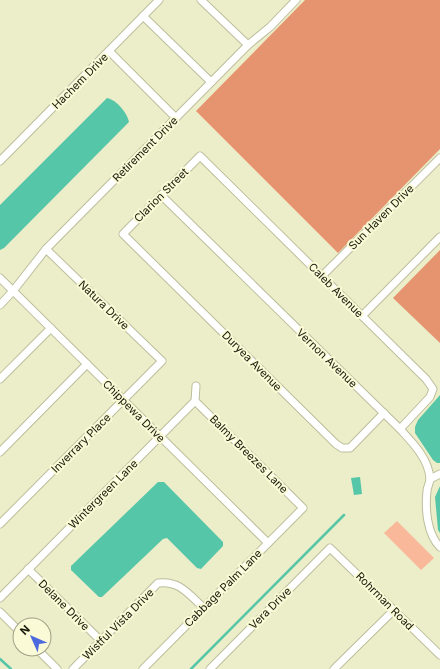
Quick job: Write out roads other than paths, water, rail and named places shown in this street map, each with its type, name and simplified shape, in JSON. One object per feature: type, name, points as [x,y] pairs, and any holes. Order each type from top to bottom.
[{"type":"street","name":"Hachem Drive","points":[[0,162],[159,0]]},
{"type":"street","points":[[201,0],[248,45]]},
{"type":"street","name":"Retirement Drive","points":[[0,305],[46,249],[248,45],[270,27],[296,0]]},
{"type":"street","points":[[144,16],[211,82]]},
{"type":"street","points":[[109,51],[176,118]]},
{"type":"street","name":"Clarion Street","points":[[122,234],[200,156]]},
{"type":"street","name":"Caleb Avenue","points":[[200,156],[426,379],[433,389],[430,397],[400,429]]},
{"type":"street","name":"Sun Haven Drive","points":[[322,276],[440,158]]},
{"type":"street","name":"Vernon Avenue","points":[[161,195],[400,429],[418,449],[426,464],[430,479],[427,492],[428,527],[435,542],[440,547]]},
{"type":"street","name":"Duryea Avenue","points":[[122,234],[336,444],[342,448],[350,448],[384,414]]},
{"type":"street","points":[[362,316],[440,237]]},
{"type":"street","name":"Natura Drive","points":[[46,249],[162,361]]},
{"type":"street","name":"Chippewa Drive","points":[[0,278],[268,543]]},
{"type":"street","points":[[0,379],[51,328]]},
{"type":"street","name":"Inverrary Place","points":[[0,524],[162,361]]},
{"type":"street","points":[[0,452],[87,364]]},
{"type":"street","points":[[195,401],[196,386]]},
{"type":"street","name":"Wintergreen Lane","points":[[0,598],[195,401]]},
{"type":"street","name":"Balmy Breezes Lane","points":[[195,401],[303,508]]},
{"type":"street","points":[[430,479],[440,474]]},
{"type":"street","name":"Cabbage Palm Lane","points":[[143,669],[303,508]]},
{"type":"street","name":"Rohrman Road","points":[[330,548],[440,655]]},
{"type":"street","name":"Vera Drive","points":[[210,669],[330,548]]},
{"type":"street","name":"Delane Drive","points":[[28,569],[101,640]]},
{"type":"street","name":"Wistful Vista Drive","points":[[72,669],[158,583],[169,581],[178,584],[204,608]]},
{"type":"street","points":[[334,669],[394,610]]},
{"type":"street","points":[[0,612],[12,624]]},
{"type":"street","points":[[45,657],[57,669]]},
{"type":"water","points":[[107,98],[111,99],[121,107],[129,122],[4,248],[0,250],[0,205]]},
{"type":"water","points":[[440,395],[440,463],[437,463],[433,460],[415,433],[415,427],[418,420]]},
{"type":"water","points":[[360,477],[362,494],[354,495],[351,478]]},
{"type":"water","points":[[158,482],[164,482],[223,542],[223,546],[201,569],[197,568],[167,538],[163,539],[102,597],[99,597],[71,570],[71,566]]},
{"type":"water","points":[[440,486],[440,533],[438,530],[435,497]]},
{"type":"waterway","points":[[191,669],[344,515]]},
{"type":"waterway","points":[[0,659],[11,669]]}]
